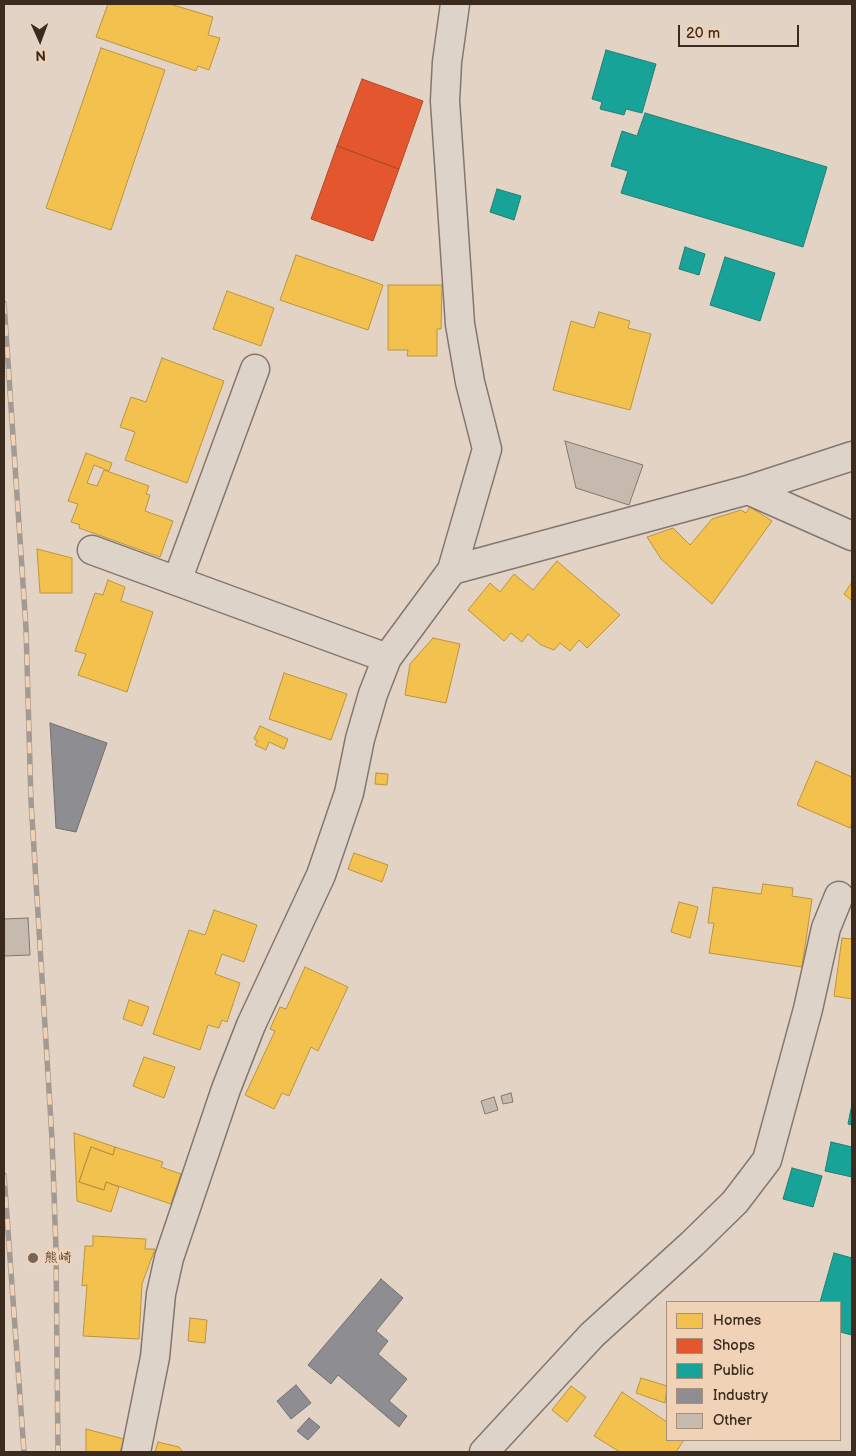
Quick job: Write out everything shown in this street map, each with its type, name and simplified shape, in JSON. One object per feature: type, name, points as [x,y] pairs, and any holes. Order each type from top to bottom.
[{"type":"street","points":[[136,1452],[155,1357],[161,1294],[169,1258],[226,1089],[251,1025],[321,875],[349,793],[360,739],[373,694],[387,658],[452,570],[487,450],[470,382],[459,314],[445,102],[447,62],[454,4]]},
{"type":"street","points":[[177,581],[255,369]]},
{"type":"street","points":[[452,570],[748,490],[852,456]]},
{"type":"street","points":[[748,490],[852,536]]},
{"type":"street","points":[[92,550],[387,658]]},
{"type":"street","points":[[484,1452],[592,1335],[736,1202],[767,1160],[808,1008],[826,928],[839,896]]},
{"type":"building: Homes","points":[[108,4],[170,4],[213,17],[208,35],[220,38],[209,70],[198,66],[196,71],[96,37]]},
{"type":"building: Homes","points":[[101,48],[165,70],[111,230],[46,208]]},
{"type":"building: Homes","points":[[296,255],[383,285],[368,330],[280,300]]},
{"type":"building: Homes","points":[[388,285],[442,285],[441,329],[437,329],[437,356],[407,356],[408,350],[388,350]]},
{"type":"building: Homes","points":[[227,291],[274,308],[261,346],[213,329]]},
{"type":"building: Homes","points":[[599,312],[630,321],[628,328],[651,334],[630,410],[553,390],[571,321],[594,328]]},
{"type":"building: Homes","points":[[162,358],[224,381],[187,483],[125,460],[135,432],[120,427],[131,397],[146,402]]},
{"type":"building: Homes","points":[[86,453],[112,463],[109,471],[94,465],[87,483],[97,486],[104,470],[149,486],[146,494],[150,495],[145,511],[173,521],[160,557],[79,528],[80,525],[71,522],[78,504],[68,501]]},
{"type":"building: Homes","points":[[750,507],[772,521],[712,604],[661,559],[647,537],[673,528],[690,545],[712,519],[741,510],[746,513]]},
{"type":"building: Homes","points":[[37,549],[72,558],[72,593],[40,593]]},
{"type":"building: Homes","points":[[557,561],[620,615],[587,648],[579,640],[570,651],[560,643],[554,650],[541,645],[528,634],[522,642],[511,633],[504,641],[468,610],[490,583],[500,592],[514,574],[533,590]]},
{"type":"building: Homes","points":[[108,580],[125,587],[121,601],[153,612],[127,692],[78,675],[86,654],[75,651],[95,593],[103,595]]},
{"type":"building: Homes","points":[[852,582],[852,601],[844,594]]},
{"type":"building: Homes","points":[[433,638],[460,644],[446,703],[405,695],[410,664]]},
{"type":"building: Homes","points":[[284,673],[347,694],[331,740],[269,719]]},
{"type":"building: Homes","points":[[260,726],[288,739],[284,749],[269,742],[266,750],[255,745],[258,741],[254,739]]},
{"type":"building: Homes","points":[[816,761],[852,777],[852,823],[850,828],[797,805]]},
{"type":"building: Homes","points":[[376,773],[388,774],[387,785],[375,784]]},
{"type":"building: Homes","points":[[354,853],[388,865],[382,882],[348,869]]},
{"type":"building: Homes","points":[[763,884],[793,888],[792,896],[812,899],[802,967],[709,953],[714,923],[708,923],[713,887],[761,894]]},
{"type":"building: Homes","points":[[679,902],[698,907],[690,938],[671,932]]},
{"type":"building: Homes","points":[[214,910],[257,925],[244,962],[222,954],[215,974],[240,983],[227,1022],[222,1020],[219,1028],[208,1025],[200,1050],[153,1034],[189,930],[205,935]]},
{"type":"building: Homes","points":[[842,938],[852,939],[852,999],[834,996]]},
{"type":"building: Homes","points":[[305,967],[348,987],[318,1051],[311,1047],[289,1096],[282,1093],[274,1109],[245,1095],[275,1031],[270,1029],[280,1007],[286,1009]]},
{"type":"building: Homes","points":[[129,1000],[149,1007],[142,1026],[123,1019]]},
{"type":"building: Homes","points":[[144,1057],[175,1067],[164,1098],[133,1086]]},
{"type":"building: Homes","points":[[74,1133],[115,1147],[113,1155],[91,1147],[79,1182],[104,1190],[106,1182],[119,1187],[111,1212],[77,1201]]},
{"type":"building: Homes","points":[[91,1147],[113,1155],[115,1147],[163,1162],[161,1167],[181,1174],[171,1204],[106,1182],[104,1190],[79,1182]]},
{"type":"building: Homes","points":[[93,1236],[146,1239],[145,1249],[155,1249],[142,1284],[139,1339],[83,1336],[87,1285],[82,1286],[85,1246],[93,1246]]},
{"type":"building: Homes","points":[[190,1318],[207,1320],[205,1343],[188,1341]]},
{"type":"building: Homes","points":[[641,1378],[666,1386],[665,1403],[636,1393]]},
{"type":"building: Homes","points":[[571,1386],[586,1397],[567,1422],[552,1410]]},
{"type":"building: Homes","points":[[622,1392],[666,1421],[666,1441],[683,1441],[676,1452],[620,1452],[594,1436]]},
{"type":"building: Homes","points":[[86,1429],[124,1439],[120,1452],[86,1452]]},
{"type":"building: Homes","points":[[158,1442],[179,1447],[183,1452],[155,1452]]},
{"type":"building: Shops","points":[[362,79],[423,101],[399,169],[337,146]]},
{"type":"building: Shops","points":[[337,146],[399,169],[373,241],[311,219]]},
{"type":"building: Public","points":[[606,50],[656,64],[642,113],[626,109],[624,115],[600,109],[602,102],[592,99]]},
{"type":"building: Public","points":[[645,113],[827,167],[803,247],[621,193],[628,171],[611,166],[622,131],[637,136]]},
{"type":"building: Public","points":[[497,189],[521,196],[514,220],[490,212]]},
{"type":"building: Public","points":[[685,247],[705,254],[699,275],[679,269]]},
{"type":"building: Public","points":[[725,257],[775,273],[760,321],[710,305]]},
{"type":"building: Public","points":[[852,1110],[852,1125],[848,1124]]},
{"type":"building: Public","points":[[831,1142],[852,1147],[852,1177],[825,1171]]},
{"type":"building: Public","points":[[792,1168],[822,1176],[813,1207],[783,1199]]},
{"type":"building: Public","points":[[834,1253],[852,1258],[852,1335],[841,1332],[841,1301],[820,1301]]},
{"type":"building: Industry","points":[[50,723],[107,743],[76,832],[56,828]]},
{"type":"building: Industry","points":[[381,1279],[403,1298],[376,1331],[388,1341],[378,1354],[407,1379],[389,1401],[407,1416],[399,1427],[338,1375],[331,1384],[308,1365]]},
{"type":"building: Industry","points":[[296,1385],[311,1403],[291,1419],[277,1401]]},
{"type":"building: Industry","points":[[309,1418],[320,1427],[308,1440],[297,1431]]},
{"type":"building: Other","points":[[565,441],[643,465],[629,505],[576,488]]},
{"type":"building: Other","points":[[28,918],[30,955],[4,956],[4,919]]},
{"type":"building: Other","points":[[511,1093],[513,1102],[503,1104],[501,1096]]},
{"type":"building: Other","points":[[494,1097],[498,1110],[485,1114],[481,1101]]},
{"type":"railway","points":[[4,303],[26,628],[31,801],[52,1139],[56,1249],[58,1452]]},
{"type":"railway","points":[[4,1175],[24,1452]]},
{"type":"place","name":"熊崎","points":[[33,1258]]}]
